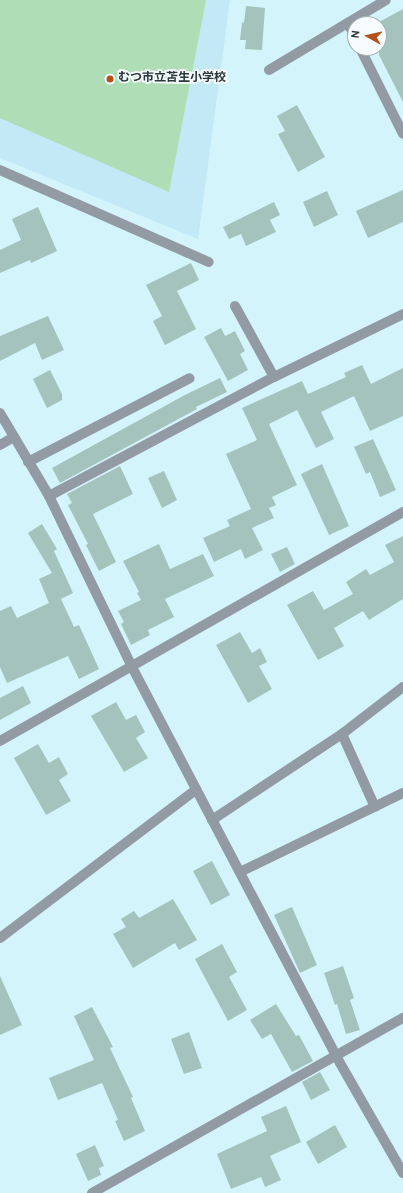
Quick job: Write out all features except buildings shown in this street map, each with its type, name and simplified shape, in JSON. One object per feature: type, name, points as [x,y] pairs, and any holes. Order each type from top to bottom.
[{"type":"street","points":[[360,16],[386,0]]},
{"type":"street","points":[[269,70],[347,24]]},
{"type":"street","points":[[364,56],[403,134]]},
{"type":"street","points":[[0,170],[209,262]]},
{"type":"street","points":[[235,306],[274,377]]},
{"type":"street","points":[[49,496],[274,377],[403,314]]},
{"type":"street","points":[[28,462],[190,378]]},
{"type":"street","points":[[0,413],[49,496],[132,667],[196,790],[336,1056],[403,1173]]},
{"type":"street","points":[[0,445],[14,437]]},
{"type":"street","points":[[0,741],[403,512]]},
{"type":"street","points":[[212,820],[342,734],[403,687]]},
{"type":"street","points":[[342,734],[375,807]]},
{"type":"street","points":[[0,938],[196,790]]},
{"type":"street","points":[[240,872],[403,793]]},
{"type":"street","points":[[92,1193],[403,1018]]},
{"type":"shaded area","name":"むつ市立苫生小学校","points":[[0,0],[230,0],[198,239],[0,158]]},
{"type":"green space","name":"むつ市立苫生小学校","points":[[0,0],[206,0],[169,192],[0,118]]},
{"type":"place","name":"むつ市立苫生小学校","points":[[110,79]]}]
